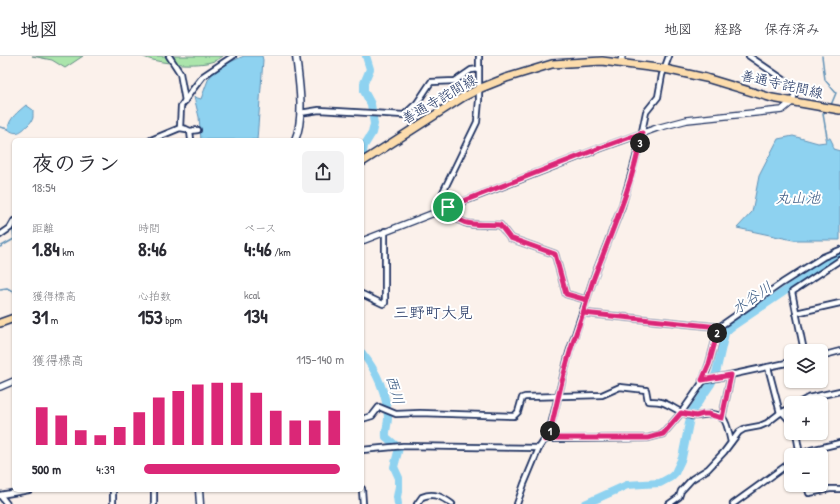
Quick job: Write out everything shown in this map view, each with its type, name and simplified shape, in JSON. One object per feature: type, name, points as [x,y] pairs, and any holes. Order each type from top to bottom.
[{"type":"main road","points":[[296,56],[300,98],[300,113],[296,138]]},
{"type":"main road","name":"善通寺詫間線","points":[[364,161],[438,112],[479,89],[506,78],[552,64],[622,59],[706,78],[772,98],[840,110]]},
{"type":"main road","points":[[0,323],[12,320]]},
{"type":"main road","points":[[200,492],[200,504]]},
{"type":"street","points":[[169,56],[180,73],[185,101]]},
{"type":"street","points":[[180,128],[181,106],[203,76],[233,56]]},
{"type":"street","points":[[479,56],[479,111],[477,122],[443,192],[445,208],[459,221],[466,224],[500,225],[510,238],[555,254],[566,294],[587,300]]},
{"type":"street","points":[[517,504],[539,448],[550,433],[570,353],[594,277],[622,206],[639,146],[646,112],[658,97],[669,56]]},
{"type":"street","points":[[364,240],[642,133],[687,120],[782,110],[793,101],[795,92],[790,84],[749,56]]},
{"type":"street","points":[[300,113],[319,110],[404,114],[417,104],[431,82],[455,81],[471,70],[479,69]]},
{"type":"street","points":[[156,138],[180,128],[190,131],[198,130]]},
{"type":"street","points":[[190,131],[192,138]]},
{"type":"street","points":[[0,235],[10,228],[12,224]]},
{"type":"street","points":[[364,295],[383,304],[385,303],[385,231]]},
{"type":"street","points":[[545,440],[548,438],[648,438],[663,434],[681,413],[702,380],[709,364],[719,327],[823,256],[840,250]]},
{"type":"street","points":[[803,344],[792,292],[840,260]]},
{"type":"street","points":[[796,313],[840,303]]},
{"type":"street","points":[[583,313],[719,327]]},
{"type":"street","points":[[828,354],[840,351]]},
{"type":"street","points":[[702,380],[784,364]]},
{"type":"street","points":[[768,367],[781,413],[784,416]]},
{"type":"street","points":[[731,375],[722,418],[731,442]]},
{"type":"street","points":[[0,386],[12,382]]},
{"type":"street","points":[[364,418],[372,416],[379,407],[396,414],[420,413],[514,416],[518,412],[522,398],[602,395],[620,387],[646,390],[648,401],[662,402],[681,413],[696,416],[708,414],[722,418]]},
{"type":"street","points":[[817,396],[840,391]]},
{"type":"street","points":[[669,504],[679,497],[681,491],[692,479],[708,469],[724,452],[739,432],[744,429],[767,423],[784,412]]},
{"type":"street","points":[[819,448],[840,443]]},
{"type":"street","points":[[364,450],[403,446],[539,448]]},
{"type":"street","points":[[733,504],[784,467]]},
{"type":"street","points":[[828,489],[840,489]]},
{"type":"street","points":[[7,504],[0,495],[17,492]]},
{"type":"street","points":[[113,492],[113,504]]},
{"type":"street","points":[[154,492],[154,504]]},
{"type":"street","points":[[362,492],[363,504]]},
{"type":"street","points":[[417,504],[422,497],[436,495],[442,496],[452,504]]},
{"type":"green space","points":[[32,56],[83,56],[65,68],[52,60]]},
{"type":"green space","points":[[142,56],[223,56],[215,61],[207,63],[178,64],[148,59]]},
{"type":"water","points":[[244,56],[262,56],[263,60],[257,138],[201,138],[199,117],[194,97],[201,99],[208,80],[216,68]]},
{"type":"water","points":[[26,105],[33,110],[32,120],[21,131],[16,133],[11,131],[8,129],[10,122]]},
{"type":"water","name":"丸山池","points":[[793,136],[818,143],[826,142],[825,138],[830,138],[833,144],[833,149],[840,151],[840,240],[793,240],[737,228],[752,212],[759,176],[778,139]]},
{"type":"waterway","name":"西川","points":[[364,146],[372,133],[374,124],[371,104],[364,91],[364,83],[370,69],[366,56]]},
{"type":"waterway","points":[[822,56],[825,80],[836,93],[831,105]]},
{"type":"waterway","points":[[825,112],[823,114],[827,137]]},
{"type":"waterway","points":[[0,127],[8,129]]},
{"type":"waterway","points":[[0,247],[12,240]]},
{"type":"waterway","name":"水谷川","points":[[585,504],[627,485],[660,483],[671,477],[675,473],[682,458],[691,413],[711,384],[716,373],[725,333],[730,328],[840,254]]},
{"type":"waterway","points":[[0,289],[7,288],[12,291]]},
{"type":"waterway","name":"西川","points":[[364,356],[377,375],[386,401],[388,418],[386,437],[399,448],[394,467],[399,478],[397,497],[398,504]]},
{"type":"waterway","points":[[110,504],[111,492]]},
{"type":"district","name":"三野町大見","points":[[433,312]]},
{"type":"route","points":[[448,207],[452,215],[459,221],[466,224],[500,225],[510,238],[534,248],[555,254],[562,284],[566,294],[587,300],[570,353],[550,433],[545,440],[548,438],[648,438],[663,434],[681,413],[692,416],[708,414],[720,416],[722,418],[731,375],[702,380],[709,364],[719,327],[583,313],[587,300],[589,293],[594,277],[622,206],[642,133],[448,207]]}]
